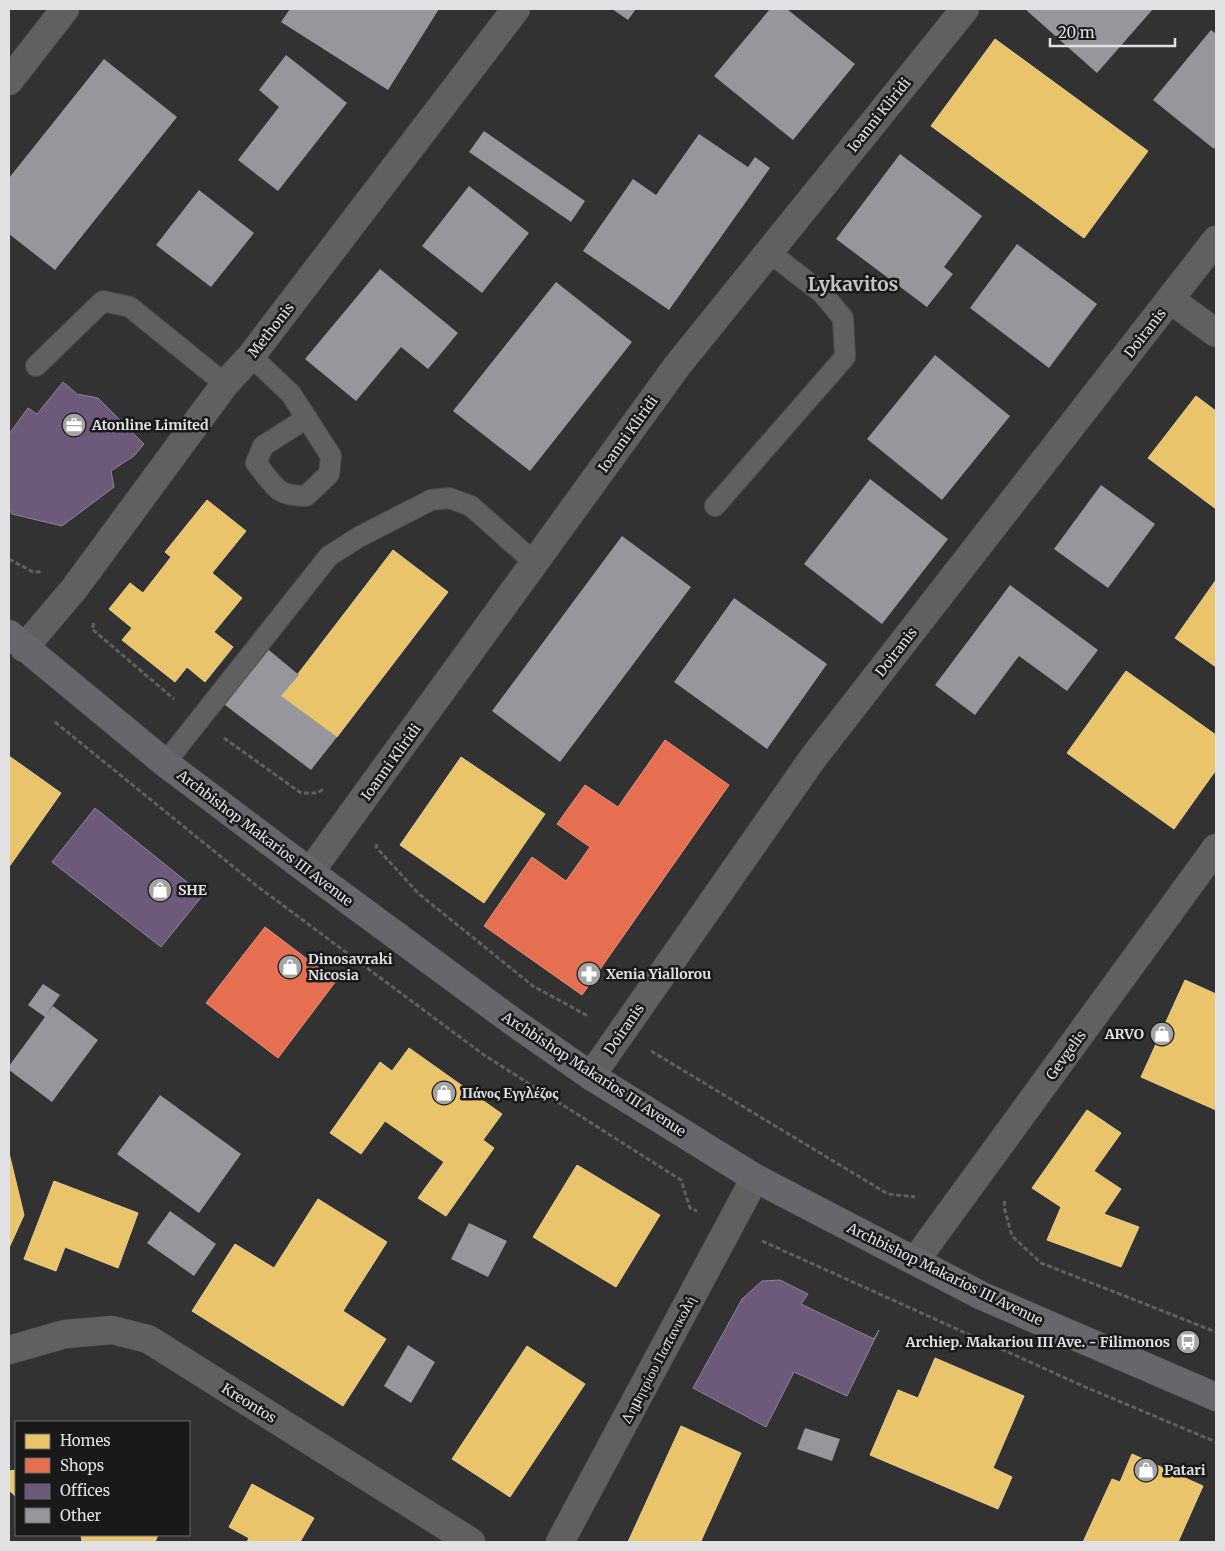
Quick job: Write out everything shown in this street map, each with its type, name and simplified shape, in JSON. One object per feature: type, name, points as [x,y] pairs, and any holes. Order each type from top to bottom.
[{"type":"main road","name":"Archbishop Makarios III Avenue","points":[[16,641],[165,763],[512,1021],[591,1076],[755,1178],[990,1300],[1216,1397]]},
{"type":"street","points":[[9,81],[65,9]]},
{"type":"street","name":"Methonis","points":[[16,641],[74,589],[225,384],[251,356],[516,9]]},
{"type":"street","name":"Ioanni Kliridi","points":[[310,872],[677,366],[965,9]]},
{"type":"street","name":"Doiranis","points":[[591,1076],[813,758],[1216,240]]},
{"type":"street","points":[[1171,300],[1216,333]]},
{"type":"street","name":"Gevgelis","points":[[915,1261],[1216,848]]},
{"type":"street","name":"Δημητρίου Παπανικολή","points":[[560,1542],[755,1178]]},
{"type":"street","name":"Kreontos","points":[[9,1350],[65,1334],[112,1330],[148,1340],[471,1542]]},
{"type":"lane","points":[[716,506],[845,357],[843,318],[822,293],[769,252]]},
{"type":"lane","points":[[36,366],[103,301],[130,307],[225,384]]},
{"type":"lane","points":[[251,356],[291,394],[307,418]]},
{"type":"lane","points":[[165,763],[329,556],[368,532],[431,500],[449,498],[471,506],[535,563]]},
{"type":"path","points":[[9,559],[33,572],[55,573],[97,610],[92,629],[198,720],[301,793],[317,793],[342,779],[366,797],[384,812],[376,847],[419,894],[533,986],[587,1017],[596,1014]]},
{"type":"path","points":[[54,721],[249,880],[484,1055],[681,1180],[690,1208],[915,1312],[1216,1442]]},
{"type":"path","points":[[642,1002],[658,1011],[649,1050],[888,1194],[920,1198]]},
{"type":"path","points":[[982,1170],[1009,1183],[1004,1207],[1012,1236],[1041,1263],[1216,1332]]},
{"type":"building: Homes","points":[[995,39],[1148,151],[1084,238],[931,126]]},
{"type":"building: Homes","points":[[1196,396],[1216,411],[1216,509],[1148,458]]},
{"type":"building: Homes","points":[[207,500],[246,531],[212,573],[242,598],[214,632],[233,647],[205,682],[187,667],[175,682],[122,640],[132,628],[109,609],[130,583],[143,593],[171,557],[165,552]]},
{"type":"building: Homes","points":[[393,550],[448,592],[337,737],[281,696]]},
{"type":"building: Homes","points":[[1216,580],[1216,667],[1175,638]]},
{"type":"building: Homes","points":[[1126,671],[1216,735],[1216,770],[1174,829],[1067,753]]},
{"type":"building: Homes","points":[[9,756],[61,793],[9,867]]},
{"type":"building: Homes","points":[[461,757],[545,814],[484,903],[400,845]]},
{"type":"building: Homes","points":[[1185,980],[1216,994],[1216,1110],[1141,1077]]},
{"type":"building: Homes","points":[[409,1048],[502,1114],[483,1140],[494,1148],[446,1216],[418,1198],[444,1162],[385,1121],[361,1154],[330,1133],[380,1062],[392,1071]]},
{"type":"building: Homes","points":[[1087,1110],[1121,1133],[1094,1171],[1121,1189],[1104,1214],[1139,1227],[1121,1267],[1047,1240],[1061,1207],[1032,1188]]},
{"type":"building: Homes","points":[[9,1153],[24,1215],[9,1248]]},
{"type":"building: Homes","points":[[577,1165],[660,1215],[616,1287],[533,1237]]},
{"type":"building: Homes","points":[[54,1181],[138,1213],[118,1268],[65,1247],[56,1271],[24,1259]]},
{"type":"building: Homes","points":[[318,1199],[387,1242],[343,1311],[386,1339],[343,1406],[192,1311],[235,1244],[274,1268]]},
{"type":"building: Homes","points":[[527,1346],[585,1384],[510,1497],[452,1459]]},
{"type":"building: Homes","points":[[935,1358],[1024,1396],[993,1468],[1012,1477],[998,1509],[870,1455],[898,1390],[918,1398]]},
{"type":"building: Homes","points":[[681,1426],[741,1453],[701,1541],[703,1542],[628,1542]]},
{"type":"building: Homes","points":[[1132,1454],[1203,1486],[1178,1542],[1083,1542],[1112,1479],[1120,1482]]},
{"type":"building: Homes","points":[[15,1470],[15,1496],[10,1491],[9,1471]]},
{"type":"building: Homes","points":[[252,1484],[314,1518],[300,1542],[247,1542],[249,1538],[229,1527]]},
{"type":"building: Homes","points":[[81,1536],[158,1536],[155,1542],[82,1542]]},
{"type":"building: Shops","points":[[665,740],[729,785],[582,995],[484,926],[532,857],[566,881],[590,847],[557,824],[585,785],[618,807]]},
{"type":"building: Shops","points":[[265,927],[336,981],[278,1058],[206,1003]]},
{"type":"building: Offices","points":[[63,382],[77,394],[98,398],[144,444],[134,456],[111,471],[114,487],[62,526],[12,514],[9,510],[9,434],[28,408],[37,414]]},
{"type":"building: Offices","points":[[95,808],[203,895],[161,947],[52,862]]},
{"type":"building: Offices","points":[[780,1280],[808,1294],[801,1304],[874,1339],[879,1330],[847,1396],[794,1372],[766,1427],[693,1388],[742,1299],[762,1281]]},
{"type":"building: Other","points":[[290,9],[439,9],[388,90],[281,22]]},
{"type":"building: Other","points":[[612,9],[636,9],[628,20]]},
{"type":"building: Other","points":[[770,9],[787,9],[855,64],[793,140],[714,76]]},
{"type":"building: Other","points":[[1025,9],[1153,9],[1097,73]]},
{"type":"building: Other","points":[[1211,30],[1216,34],[1216,145],[1214,149],[1153,100]]},
{"type":"building: Other","points":[[286,55],[347,103],[278,191],[238,160],[279,107],[259,90]]},
{"type":"building: Other","points":[[104,59],[177,117],[55,270],[9,234],[9,178]]},
{"type":"building: Other","points":[[484,131],[585,201],[571,222],[469,152]]},
{"type":"building: Other","points":[[699,134],[748,167],[755,157],[770,168],[669,310],[583,251],[633,179],[656,195]]},
{"type":"building: Other","points":[[900,154],[982,216],[944,267],[953,274],[927,307],[836,239]]},
{"type":"building: Other","points":[[469,186],[529,233],[482,293],[422,246]]},
{"type":"building: Other","points":[[199,190],[254,233],[211,287],[156,245]]},
{"type":"building: Other","points":[[1017,244],[1097,304],[1049,368],[970,308]]},
{"type":"building: Other","points":[[380,269],[458,333],[428,369],[401,347],[356,401],[305,359]]},
{"type":"building: Other","points":[[556,282],[632,342],[530,471],[453,411]]},
{"type":"building: Other","points":[[935,355],[1010,416],[942,500],[867,439]]},
{"type":"building: Other","points":[[870,479],[948,539],[882,624],[804,564]]},
{"type":"building: Other","points":[[1101,485],[1155,524],[1108,588],[1054,549]]},
{"type":"building: Other","points":[[622,536],[691,587],[560,762],[492,711]]},
{"type":"building: Other","points":[[1010,585],[1098,650],[1067,691],[1019,656],[975,715],[935,685]]},
{"type":"building: Other","points":[[734,598],[827,664],[767,749],[674,682]]},
{"type":"building: Other","points":[[264,646],[299,675],[281,696],[337,737],[311,770],[221,702]]},
{"type":"building: Other","points":[[43,984],[60,995],[46,1015],[53,1006],[98,1040],[52,1102],[9,1070],[9,1066],[45,1017],[28,1005]]},
{"type":"building: Other","points":[[160,1095],[241,1154],[199,1213],[117,1154]]},
{"type":"building: Other","points":[[170,1211],[216,1244],[194,1276],[147,1243]]},
{"type":"building: Other","points":[[469,1223],[507,1241],[488,1277],[451,1259]]},
{"type":"building: Other","points":[[408,1345],[435,1362],[411,1403],[384,1386]]},
{"type":"building: Other","points":[[805,1428],[840,1439],[832,1461],[797,1449]]},
{"type":"place","name":"Atonline Limited","points":[[74,425]]},
{"type":"place","name":"SHE","points":[[160,890]]},
{"type":"place","name":"Dinosavraki Nicosia","points":[[290,967]]},
{"type":"place","name":"Xenia Yiallorou","points":[[589,974]]},
{"type":"place","name":"ARVO","points":[[1162,1034]]},
{"type":"place","name":"Πάνος Εγγλέζος","points":[[444,1093]]},
{"type":"place","name":"Archiep. Makariou III Ave. - Filimonos","points":[[1188,1342]]},
{"type":"place","name":"Patari","points":[[1146,1470]]},
{"type":"district","name":"Lykavitos","points":[[853,284]]}]
